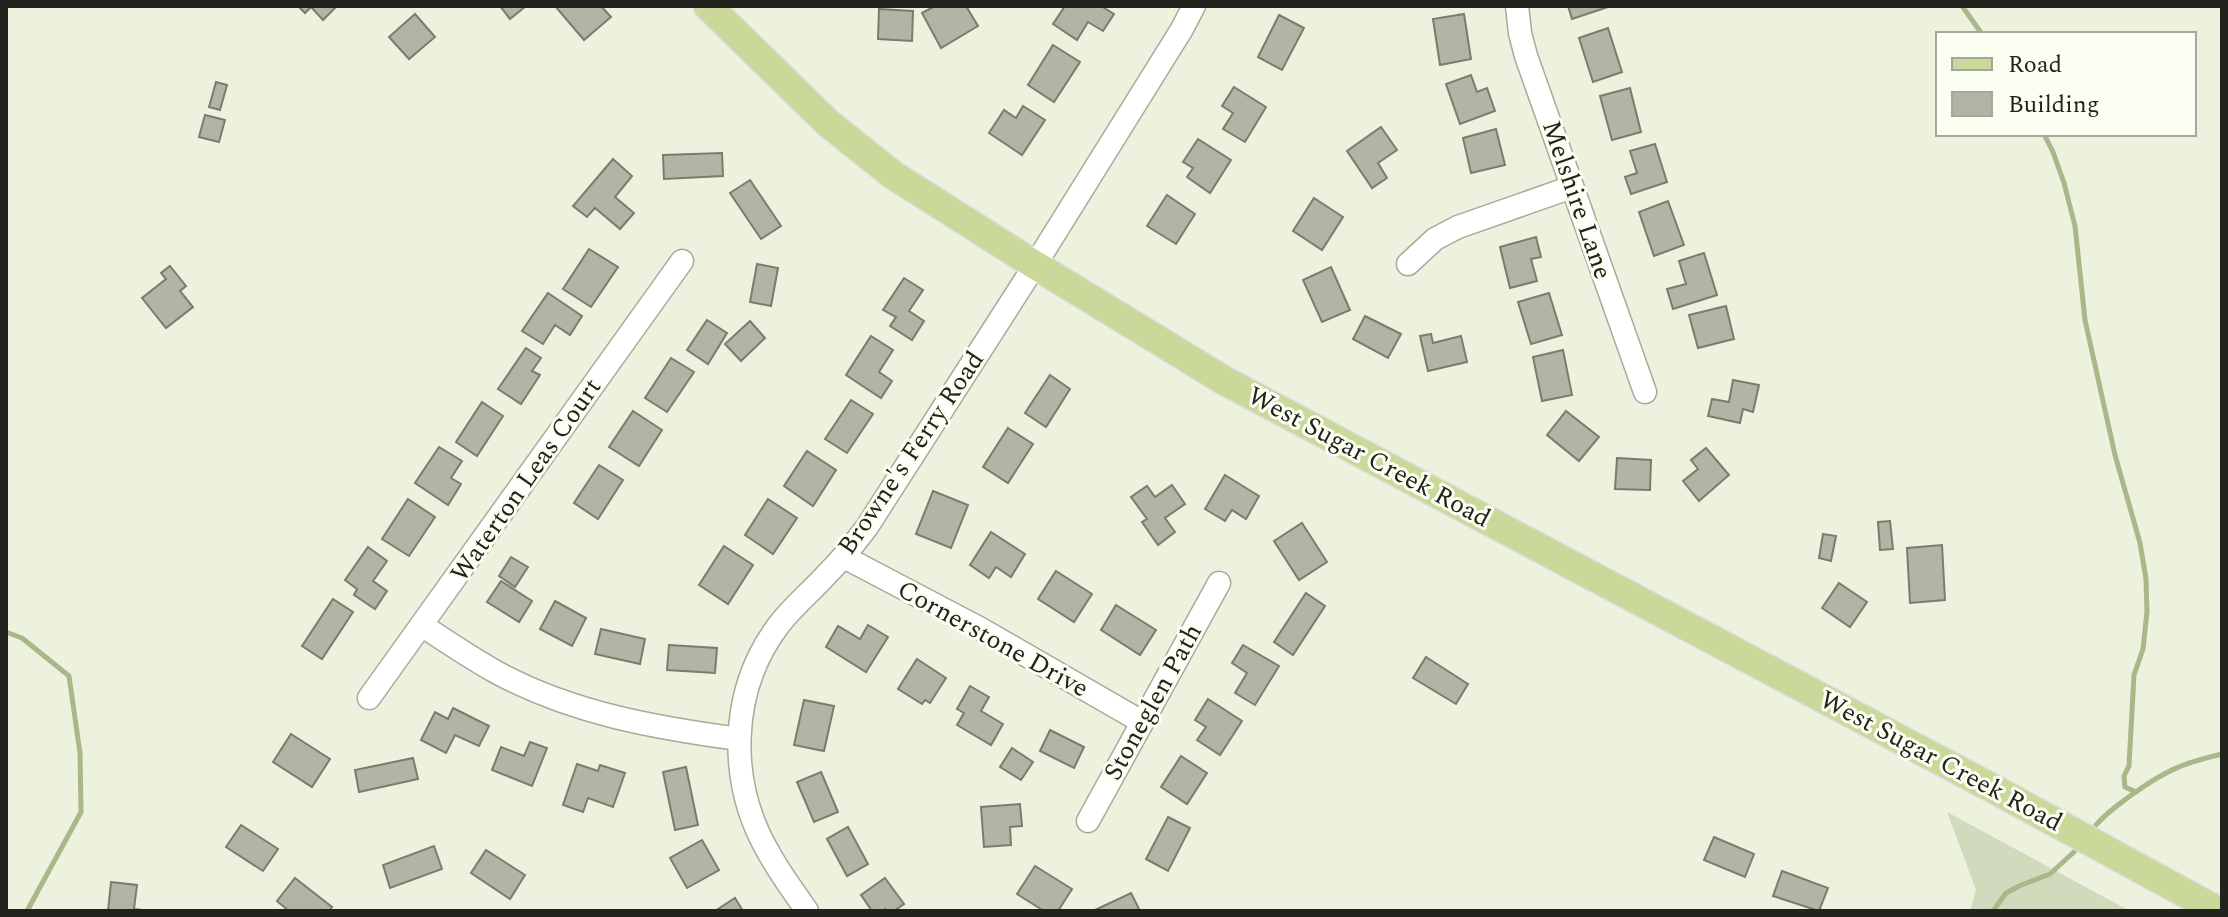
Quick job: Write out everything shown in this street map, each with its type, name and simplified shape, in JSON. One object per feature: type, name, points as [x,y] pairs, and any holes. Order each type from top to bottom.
[{"type":"main road","name":"West Sugar Creek Road","points":[[708,6],[851,143],[920,193],[1225,381],[2218,911]]},
{"type":"street","name":"Browne's Ferry Road","points":[[807,911],[769,854],[754,822],[743,787],[739,739],[744,700],[753,671],[768,641],[799,600],[844,557],[867,527],[1035,265],[1194,6]]},
{"type":"street","name":"Melshire Lane","points":[[1517,6],[1526,56],[1645,392]]},
{"type":"street","points":[[1408,264],[1435,239],[1458,227],[1572,187]]},
{"type":"street","name":"Waterton Leas Court","points":[[369,698],[682,261]]},
{"type":"street","name":"Cornerstone Drive","points":[[844,557],[981,629],[1142,722]]},
{"type":"street","name":"Stoneglen Path","points":[[1088,821],[1219,583]]},
{"type":"street","points":[[423,626],[498,673],[565,702],[621,719],[739,739]]},
{"type":"green space","points":[[1947,812],[2130,911],[1970,911],[1976,890]]},
{"type":"building","points":[[298,6],[337,6],[323,20],[311,7],[305,13]]},
{"type":"building","points":[[500,6],[526,6],[510,19]]},
{"type":"building","points":[[555,6],[601,6],[611,17],[584,40]]},
{"type":"building","points":[[935,6],[966,6],[978,26],[941,48],[922,13]]},
{"type":"building","points":[[1065,6],[1101,6],[1114,14],[1103,31],[1088,22],[1077,40],[1053,24]]},
{"type":"building","points":[[1568,6],[1608,6],[1608,7],[1572,19]]},
{"type":"building","points":[[879,9],[913,11],[912,41],[878,39]]},
{"type":"building","points":[[415,14],[435,37],[409,59],[389,37]]},
{"type":"building","points":[[1464,14],[1471,59],[1440,65],[1433,19]]},
{"type":"building","points":[[1279,15],[1304,28],[1282,70],[1258,57]]},
{"type":"building","points":[[1608,28],[1622,72],[1593,82],[1579,38]]},
{"type":"building","points":[[1053,45],[1080,62],[1054,102],[1028,85]]},
{"type":"building","points":[[1471,75],[1477,92],[1487,88],[1495,111],[1460,124],[1446,84]]},
{"type":"building","points":[[216,82],[227,85],[220,110],[209,107]]},
{"type":"building","points":[[1234,87],[1266,107],[1245,142],[1223,129],[1233,113],[1222,106]]},
{"type":"building","points":[[1630,88],[1641,132],[1612,140],[1600,96]]},
{"type":"building","points":[[1023,106],[1045,120],[1022,155],[989,133],[1004,110],[1016,118]]},
{"type":"building","points":[[205,115],[225,120],[219,142],[199,137]]},
{"type":"building","points":[[1381,127],[1397,150],[1378,163],[1387,178],[1372,188],[1347,151]]},
{"type":"building","points":[[1496,129],[1505,165],[1471,173],[1463,138]]},
{"type":"building","points":[[1198,139],[1231,160],[1210,193],[1187,177],[1193,168],[1183,162]]},
{"type":"building","points":[[1655,144],[1667,182],[1631,194],[1625,177],[1637,173],[1630,151]]},
{"type":"building","points":[[722,153],[723,176],[664,179],[663,155]]},
{"type":"building","points":[[613,159],[632,176],[615,197],[634,213],[620,229],[595,208],[587,217],[573,206]]},
{"type":"building","points":[[750,180],[781,226],[761,239],[730,193]]},
{"type":"building","points":[[1167,195],[1195,214],[1176,244],[1147,226]]},
{"type":"building","points":[[1314,198],[1343,217],[1322,250],[1293,231]]},
{"type":"building","points":[[1668,201],[1684,245],[1654,256],[1639,212]]},
{"type":"building","points":[[1536,237],[1541,257],[1531,259],[1537,281],[1510,288],[1500,247]]},
{"type":"building","points":[[589,249],[618,267],[591,307],[563,289]]},
{"type":"building","points":[[1704,253],[1717,295],[1673,309],[1667,289],[1686,284],[1679,261]]},
{"type":"building","points":[[757,264],[778,268],[771,306],[750,302]]},
{"type":"building","points":[[170,266],[186,286],[180,291],[193,307],[166,328],[142,298],[166,279],[161,273]]},
{"type":"building","points":[[1331,267],[1350,310],[1322,322],[1303,280]]},
{"type":"building","points":[[904,278],[923,290],[909,311],[924,321],[912,340],[890,326],[896,317],[883,310]]},
{"type":"building","points":[[548,293],[582,316],[570,335],[555,325],[543,344],[522,331]]},
{"type":"building","points":[[1549,293],[1562,335],[1531,344],[1518,302]]},
{"type":"building","points":[[1726,306],[1734,339],[1698,348],[1689,315]]},
{"type":"building","points":[[1365,316],[1401,334],[1388,358],[1353,339]]},
{"type":"building","points":[[707,320],[727,333],[708,364],[687,350]]},
{"type":"building","points":[[750,321],[765,338],[741,361],[725,344]]},
{"type":"building","points":[[1431,334],[1433,343],[1461,336],[1467,362],[1428,371],[1420,336]]},
{"type":"building","points":[[871,336],[893,350],[879,372],[892,381],[881,398],[846,375]]},
{"type":"building","points":[[526,348],[541,358],[532,371],[540,375],[521,404],[498,389]]},
{"type":"building","points":[[1563,350],[1572,395],[1542,401],[1533,357]]},
{"type":"building","points":[[671,358],[694,372],[667,412],[645,398]]},
{"type":"building","points":[[1050,375],[1070,389],[1046,427],[1025,413]]},
{"type":"building","points":[[1733,380],[1759,385],[1753,412],[1743,409],[1740,423],[1708,416],[1712,399],[1729,402]]},
{"type":"building","points":[[851,400],[873,414],[847,453],[825,439]]},
{"type":"building","points":[[482,402],[503,416],[477,456],[456,442]]},
{"type":"building","points":[[633,411],[662,430],[639,466],[609,447]]},
{"type":"building","points":[[1566,411],[1599,437],[1579,461],[1547,435]]},
{"type":"building","points":[[1008,428],[1033,444],[1008,483],[983,467]]},
{"type":"building","points":[[439,447],[462,461],[451,478],[461,484],[448,505],[415,483]]},
{"type":"building","points":[[1706,448],[1729,475],[1699,501],[1683,481],[1698,469],[1691,460]]},
{"type":"building","points":[[807,451],[836,470],[813,506],[784,486]]},
{"type":"building","points":[[1617,458],[1651,460],[1650,490],[1615,489]]},
{"type":"building","points":[[599,465],[623,480],[598,519],[574,503]]},
{"type":"building","points":[[1225,475],[1259,496],[1246,519],[1232,510],[1225,521],[1205,509]]},
{"type":"building","points":[[1172,485],[1185,504],[1165,518],[1175,532],[1158,545],[1142,522],[1147,519],[1131,497],[1147,486],[1155,497]]},
{"type":"building","points":[[933,491],[968,505],[951,548],[916,534]]},
{"type":"building","points":[[408,499],[435,517],[409,556],[382,539]]},
{"type":"building","points":[[768,499],[797,518],[773,554],[745,535]]},
{"type":"building","points":[[1890,521],[1893,549],[1880,550],[1878,522]]},
{"type":"building","points":[[1302,523],[1327,562],[1299,580],[1274,541]]},
{"type":"building","points":[[991,532],[1025,554],[1011,577],[996,567],[989,578],[970,565]]},
{"type":"building","points":[[1823,534],[1836,536],[1831,561],[1819,558]]},
{"type":"building","points":[[1942,545],[1945,600],[1910,603],[1907,548]]},
{"type":"building","points":[[724,546],[753,565],[728,604],[699,585]]},
{"type":"building","points":[[368,547],[387,561],[373,581],[387,591],[375,609],[354,595],[357,589],[345,580]]},
{"type":"building","points":[[511,557],[528,567],[515,587],[499,576]]},
{"type":"building","points":[[1056,571],[1092,594],[1074,622],[1038,599]]},
{"type":"building","points":[[501,581],[532,601],[519,622],[487,602]]},
{"type":"building","points":[[1839,583],[1867,602],[1850,627],[1822,608]]},
{"type":"building","points":[[1306,593],[1325,606],[1293,655],[1274,642]]},
{"type":"building","points":[[333,599],[353,612],[322,659],[302,646]]},
{"type":"building","points":[[555,601],[586,618],[572,646],[540,629]]},
{"type":"building","points":[[1116,605],[1156,630],[1140,655],[1101,630]]},
{"type":"building","points":[[868,625],[888,637],[866,672],[826,647],[838,626],[860,639]]},
{"type":"building","points":[[601,629],[645,639],[640,664],[595,654]]},
{"type":"building","points":[[669,645],[717,648],[715,673],[667,670]]},
{"type":"building","points":[[1243,645],[1279,666],[1255,705],[1235,693],[1247,673],[1232,663]]},
{"type":"building","points":[[1426,657],[1468,684],[1456,704],[1413,678]]},
{"type":"building","points":[[917,659],[946,678],[930,703],[925,700],[922,704],[898,689]]},
{"type":"building","points":[[970,686],[989,697],[981,711],[1003,724],[991,745],[957,725],[964,713],[957,709]]},
{"type":"building","points":[[1208,699],[1242,721],[1220,755],[1197,740],[1206,727],[1195,720]]},
{"type":"building","points":[[804,700],[834,706],[824,751],[794,745]]},
{"type":"building","points":[[453,708],[489,726],[479,746],[455,735],[446,753],[421,740],[435,712],[448,719]]},
{"type":"building","points":[[1050,730],[1084,747],[1074,768],[1040,751]]},
{"type":"building","points":[[291,734],[330,759],[312,787],[273,762]]},
{"type":"building","points":[[530,742],[547,748],[532,786],[492,770],[501,747],[524,756]]},
{"type":"building","points":[[1012,748],[1033,762],[1021,780],[1000,767]]},
{"type":"building","points":[[1181,756],[1207,773],[1187,804],[1161,787]]},
{"type":"building","points":[[413,758],[418,779],[359,792],[355,770]]},
{"type":"building","points":[[577,764],[598,771],[600,765],[625,773],[613,807],[588,798],[583,812],[563,805]]},
{"type":"building","points":[[686,767],[698,825],[675,830],[663,772]]},
{"type":"building","points":[[821,772],[838,812],[814,822],[797,782]]},
{"type":"building","points":[[1020,804],[1022,826],[1010,827],[1011,845],[984,847],[981,807]]},
{"type":"building","points":[[1168,817],[1190,828],[1168,871],[1146,859]]},
{"type":"building","points":[[241,825],[278,849],[263,871],[226,847]]},
{"type":"building","points":[[848,827],[868,864],[847,876],[827,839]]},
{"type":"building","points":[[1714,837],[1754,854],[1745,877],[1704,860]]},
{"type":"building","points":[[702,840],[719,870],[687,888],[670,858]]},
{"type":"building","points":[[434,846],[442,869],[390,888],[383,865]]},
{"type":"building","points":[[486,850],[525,875],[510,899],[471,873]]},
{"type":"building","points":[[1035,866],[1072,889],[1058,911],[1044,911],[1017,894]]},
{"type":"building","points":[[1782,871],[1828,888],[1819,911],[1773,896]]},
{"type":"building","points":[[295,878],[332,907],[329,911],[289,911],[277,901]]},
{"type":"building","points":[[885,878],[904,904],[894,911],[872,911],[861,895]]},
{"type":"building","points":[[111,882],[137,885],[134,909],[151,911],[108,911]]},
{"type":"building","points":[[1131,893],[1140,911],[1093,911]]},
{"type":"building","points":[[735,898],[743,911],[715,911]]},
{"type":"waterway","points":[[1962,6],[1981,32]]},
{"type":"waterway","points":[[2045,136],[2064,183],[2075,226],[2085,320],[2115,455],[2140,543],[2146,579],[2147,612],[2143,649],[2134,675],[2129,766],[2124,776],[2125,787],[2136,792]]},
{"type":"waterway","points":[[6,632],[22,638],[69,676],[80,753],[81,812],[27,911]]},
{"type":"waterway","points":[[2096,825],[2117,806],[2163,775],[2195,761],[2222,754]]},
{"type":"waterway","points":[[1993,911],[2006,893],[2050,874],[2075,851]]}]
